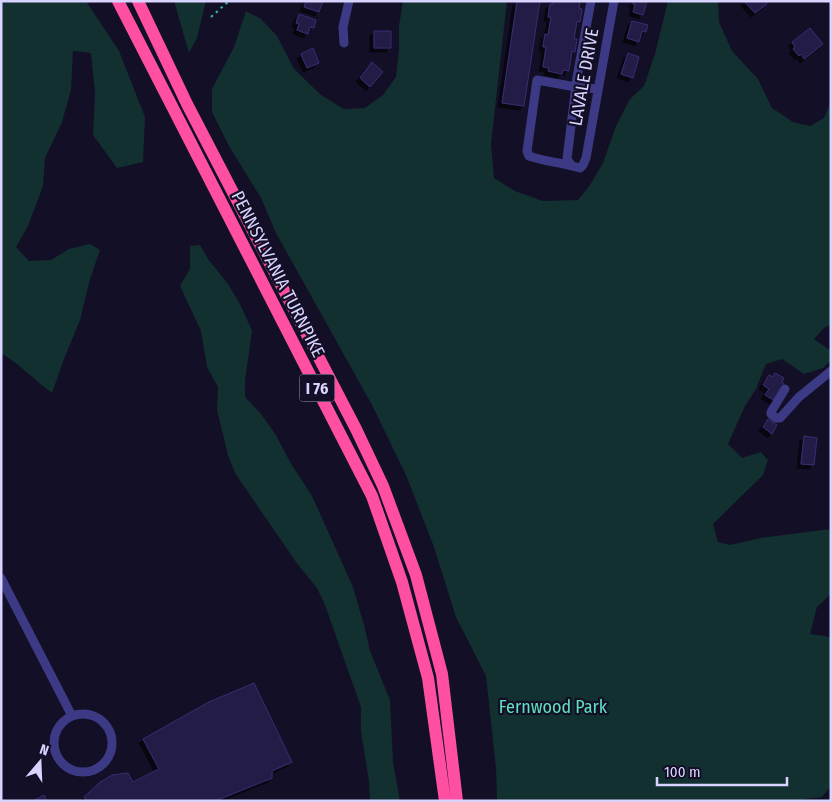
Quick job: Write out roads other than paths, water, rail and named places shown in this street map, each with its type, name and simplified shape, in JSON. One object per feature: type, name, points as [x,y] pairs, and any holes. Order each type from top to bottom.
[{"type":"highway","name":"PENNSYLVANIA TURNPIKE","points":[[118,1],[372,496],[402,582],[428,678],[444,801]]},
{"type":"highway","name":"PENNSYLVANIA TURNPIKE","points":[[138,1],[187,104],[356,429],[383,486],[416,575],[442,674],[458,801]]},
{"type":"street","points":[[344,43],[343,28],[349,1]]},
{"type":"street","points":[[572,166],[567,159],[576,87],[591,1]]},
{"type":"street","name":"LAVALE DRIVE","points":[[572,166],[580,168],[586,158],[614,1]]},
{"type":"street","points":[[572,166],[550,160],[539,160],[529,156],[527,151],[537,80],[598,89]]},
{"type":"street","points":[[785,389],[770,414],[776,418],[780,418],[799,397],[831,371]]},
{"type":"street","points":[[1,578],[72,716]]},
{"type":"street","points":[[82,714],[92,716],[106,726],[112,745],[110,755],[96,769],[87,772],[77,772],[67,768],[60,762],[55,753],[53,743],[57,729],[63,721],[72,716],[82,714]]},
{"type":"park label","name":"Fernwood Park","points":[[553,707]]}]
